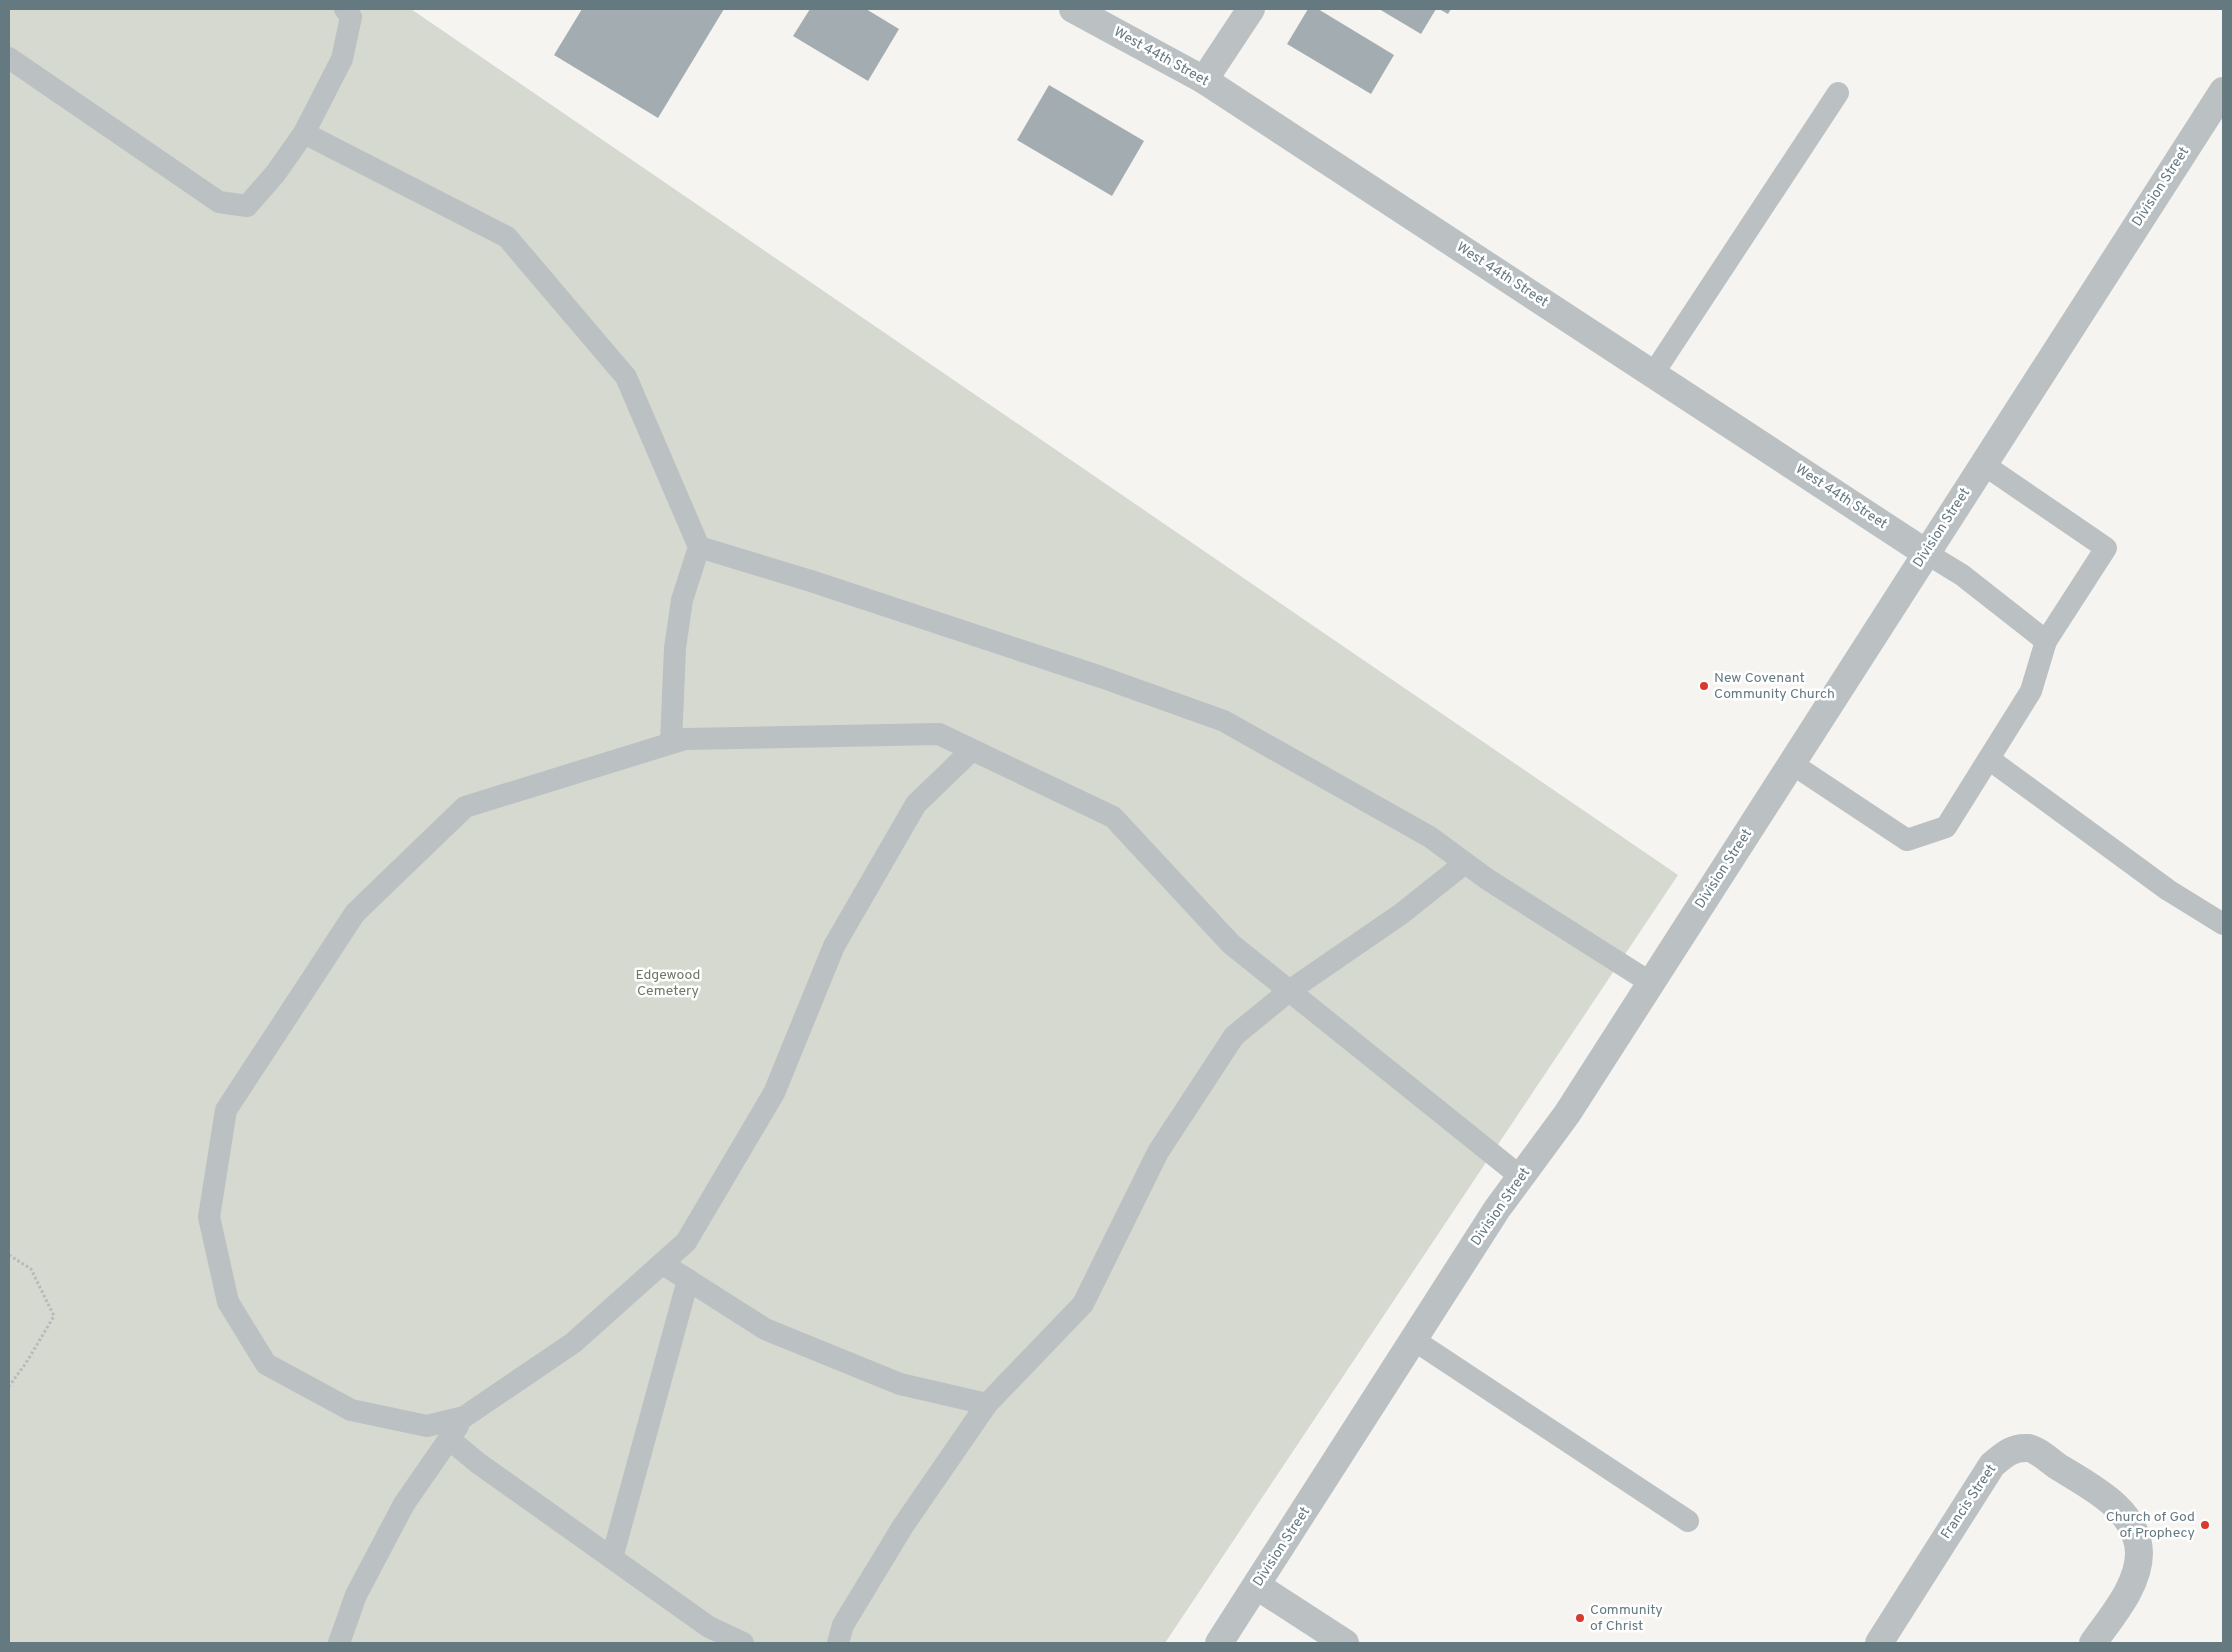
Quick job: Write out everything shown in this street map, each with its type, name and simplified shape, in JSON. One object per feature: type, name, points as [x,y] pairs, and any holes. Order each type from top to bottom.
[{"type":"street","name":"West 44th Street","points":[[1073,9],[1204,80],[1926,553]]},
{"type":"street","points":[[1204,80],[1251,9]]},
{"type":"street","name":"Division Street","points":[[1219,1643],[1497,1209],[1567,1114],[2223,90]]},
{"type":"street","name":"Francis Street","points":[[1879,1643],[1992,1465],[2010,1450],[2030,1448],[2104,1496],[2122,1511],[2136,1533],[2139,1554],[2133,1584],[2093,1643]]},
{"type":"street","points":[[1257,1586],[1345,1643]]},
{"type":"lane","points":[[9,58],[219,202],[247,206],[276,174],[304,133],[342,60],[351,17],[345,9]]},
{"type":"lane","points":[[1653,374],[1838,93]]},
{"type":"lane","points":[[304,133],[506,237],[626,377],[699,548],[682,600],[675,648],[670,743]]},
{"type":"lane","points":[[1791,763],[1907,840],[1946,827],[2031,691],[2046,641],[2106,548],[1983,464]]},
{"type":"lane","points":[[699,548],[810,581],[1101,677],[1224,721],[1430,837],[1465,863],[1650,983]]},
{"type":"lane","points":[[1926,553],[1962,575],[2046,641]]},
{"type":"lane","points":[[972,750],[916,804],[834,946],[774,1093],[686,1242],[573,1343],[464,1417],[427,1426],[351,1410],[266,1364],[228,1302],[209,1217],[226,1110],[355,913],[465,807],[685,739],[938,734],[1113,816],[1230,944],[1521,1177]]},
{"type":"lane","points":[[1989,759],[2168,890],[2223,924]]},
{"type":"lane","points":[[838,1643],[843,1625],[903,1526],[988,1404],[1083,1304],[1158,1152],[1234,1036],[1289,991],[1401,914],[1465,863]]},
{"type":"lane","points":[[663,1264],[765,1329],[900,1384],[988,1404]]},
{"type":"lane","points":[[612,1558],[688,1280]]},
{"type":"lane","points":[[1414,1340],[1688,1521]]},
{"type":"lane","points":[[339,1643],[356,1595],[404,1504],[464,1417]]},
{"type":"lane","points":[[449,1439],[478,1463],[709,1627],[743,1643]]},
{"type":"path","points":[[9,1255],[30,1269],[54,1316],[26,1363],[9,1386]]},
{"type":"green space","name":"Edgewood Cemetery","points":[[9,9],[411,9],[1678,875],[1165,1643],[9,1643]]},
{"type":"building","points":[[582,9],[724,9],[658,118],[554,55]]},
{"type":"building","points":[[810,9],[866,9],[899,29],[868,81],[793,36]]},
{"type":"building","points":[[1308,9],[1318,9],[1394,55],[1371,94],[1287,44]]},
{"type":"building","points":[[1379,9],[1436,9],[1421,34]]},
{"type":"building","points":[[1439,9],[1451,9],[1448,14]]},
{"type":"building","points":[[1049,85],[1144,141],[1112,196],[1017,140]]},
{"type":"place","name":"New Covenant Community Church","points":[[1704,686]]},
{"type":"place","name":"Church of God of Prophecy","points":[[2205,1525]]},
{"type":"place","name":"Community of Christ","points":[[1580,1618]]}]
